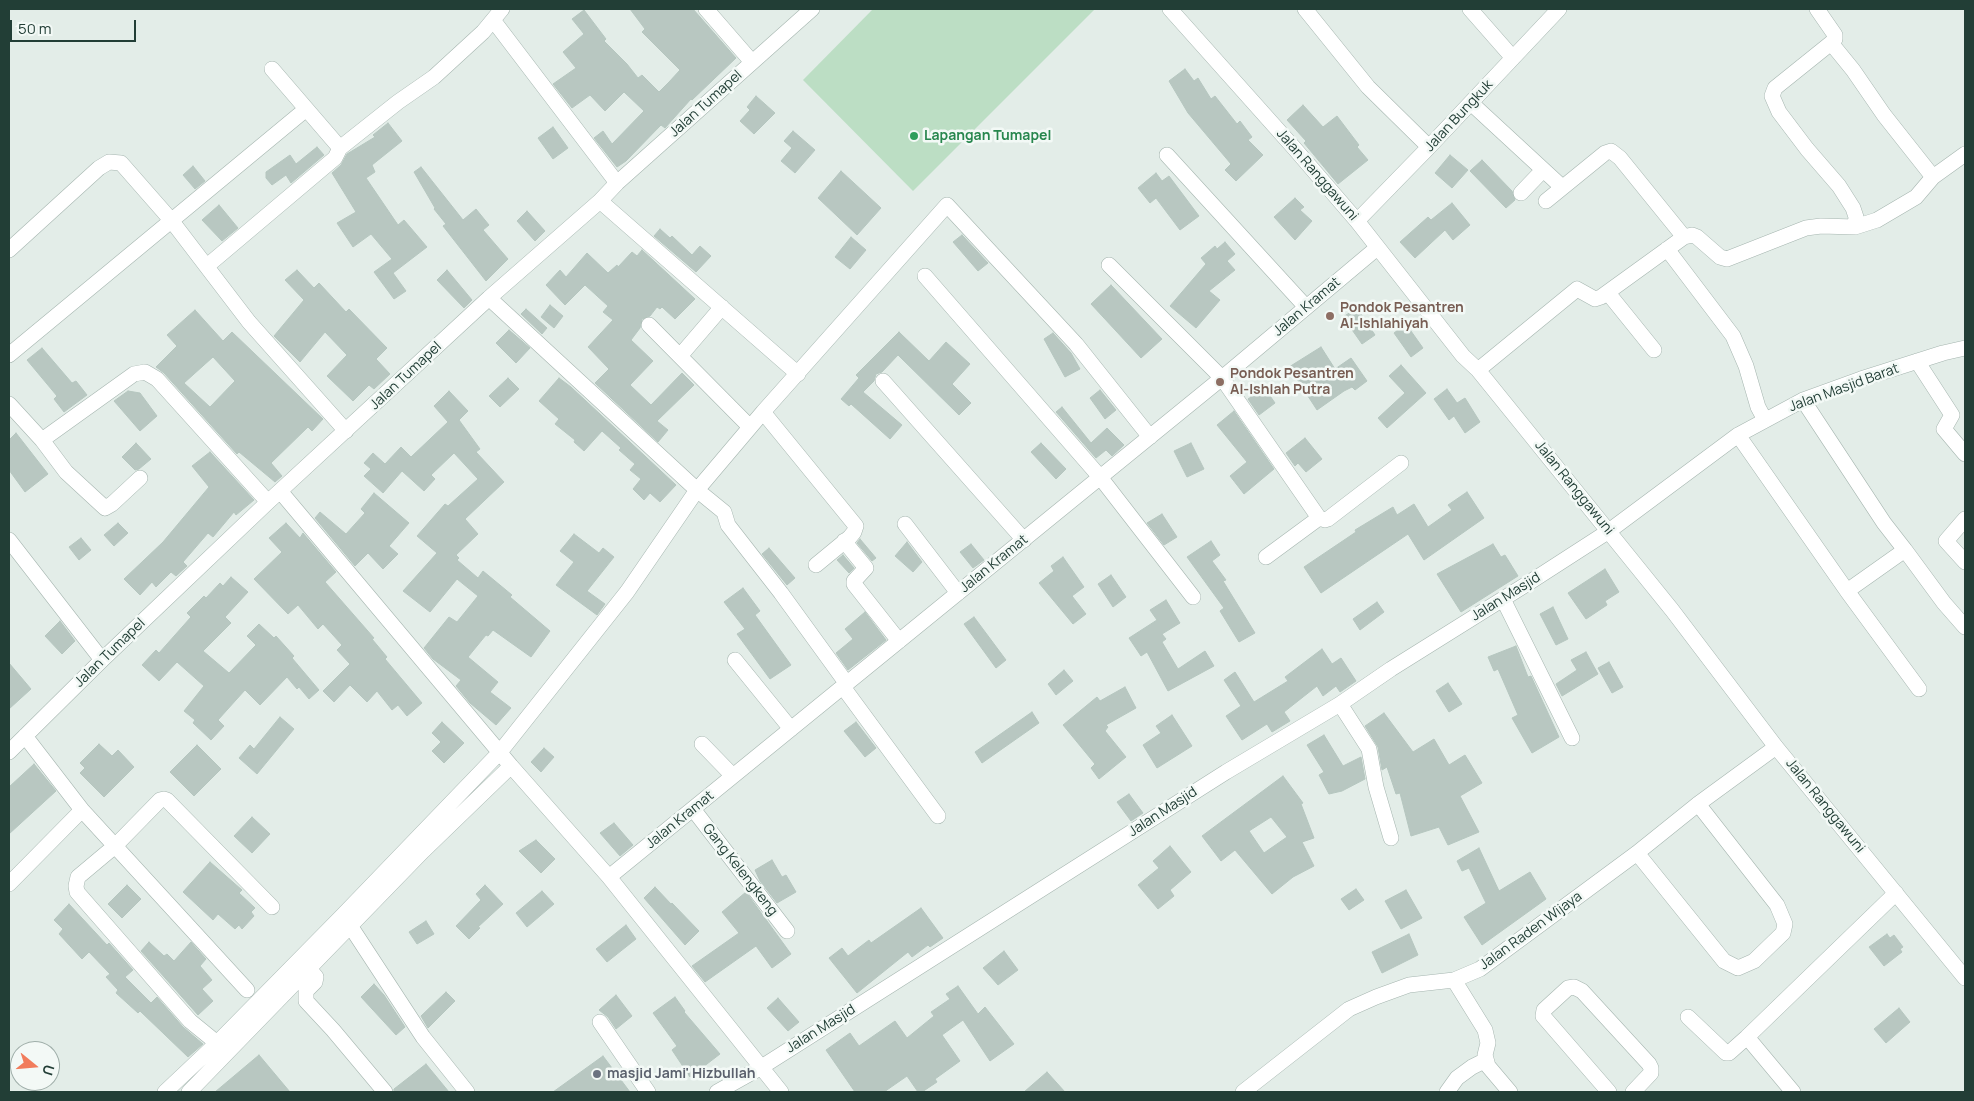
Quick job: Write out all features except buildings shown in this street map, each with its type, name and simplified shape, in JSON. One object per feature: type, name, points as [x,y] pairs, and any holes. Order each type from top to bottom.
[{"type":"street","points":[[706,9],[752,62]]},
{"type":"street","name":"Jalan Tumapel","points":[[9,752],[102,660],[268,502],[489,298],[600,201],[617,183],[810,9]]},
{"type":"street","name":"Jalan Ranggawuni","points":[[1170,9],[1357,221],[1376,248],[1463,356],[1478,370],[1672,610],[1776,747],[1965,978]]},
{"type":"street","points":[[1304,9],[1368,87],[1430,147]]},
{"type":"street","points":[[1470,9],[1513,58]]},
{"type":"street","name":"Jalan Bungkuk","points":[[1357,221],[1472,103],[1559,9]]},
{"type":"street","points":[[1817,9],[1835,35],[1835,38],[1775,88],[1772,96],[1779,112],[1807,149],[1839,186],[1853,208],[1856,217],[1855,227]]},
{"type":"street","points":[[208,266],[335,158],[340,148],[398,102],[434,77],[484,32],[498,14],[617,183]]},
{"type":"street","points":[[1831,43],[1933,177]]},
{"type":"street","points":[[272,69],[305,110],[340,148]]},
{"type":"street","points":[[1472,103],[1562,187]]},
{"type":"street","points":[[9,355],[305,110]]},
{"type":"street","points":[[1546,200],[1605,153],[1611,151],[1620,158],[1684,237]]},
{"type":"street","points":[[1478,370],[1577,289],[1595,299],[1608,293],[1684,237],[1692,235],[1697,237],[1720,257],[1727,259],[1806,228],[1821,226],[1855,227],[1878,220],[1916,197],[1933,177],[1965,154]]},
{"type":"street","points":[[1167,155],[1306,307]]},
{"type":"street","points":[[9,250],[99,168],[109,162],[121,163],[171,220],[249,322],[346,431]]},
{"type":"street","points":[[1521,193],[1543,170]]},
{"type":"street","points":[[600,201],[798,374]]},
{"type":"street","points":[[165,1092],[305,964],[351,927],[423,851],[505,759],[627,592],[698,490],[750,427],[767,417],[798,374],[947,205],[1076,344],[1150,437]]},
{"type":"street","name":"Jalan Kramat","points":[[609,877],[1222,378],[1376,248]]},
{"type":"street","points":[[1667,249],[1737,342],[1758,406],[1765,420]]},
{"type":"street","points":[[1108,265],[1222,378],[1319,518]]},
{"type":"street","points":[[925,276],[1100,477],[1193,597]]},
{"type":"street","points":[[1608,293],[1654,350]]},
{"type":"street","points":[[489,298],[718,508],[728,525],[781,592],[938,816]]},
{"type":"street","points":[[680,356],[722,307]]},
{"type":"street","points":[[648,325],[750,427]]},
{"type":"street","name":"Jalan Masjid Barat","points":[[1609,531],[1738,435],[1802,400],[1917,361],[1965,348]]},
{"type":"street","points":[[1917,361],[1952,415],[1944,429],[1965,454]]},
{"type":"street","points":[[42,440],[134,374],[145,372],[157,379],[268,502]]},
{"type":"street","points":[[883,381],[1024,540]]},
{"type":"street","points":[[1802,400],[1884,524],[1944,603],[1965,627]]},
{"type":"street","points":[[9,404],[42,440],[66,472],[106,508],[140,478]]},
{"type":"street","points":[[767,417],[856,526],[854,532],[844,542],[816,565]]},
{"type":"street","points":[[1738,435],[1847,591],[1919,688]]},
{"type":"street","points":[[1266,557],[1319,518],[1328,519],[1401,463]]},
{"type":"street","points":[[280,491],[505,759],[609,877],[781,1092]]},
{"type":"street","points":[[1965,519],[1946,542],[1965,562]]},
{"type":"street","points":[[905,524],[958,593]]},
{"type":"street","name":"Jalan Masjid","points":[[716,1092],[760,1068],[1226,772],[1340,704],[1609,531]]},
{"type":"street","points":[[9,540],[102,660]]},
{"type":"street","points":[[844,542],[866,568],[854,581],[854,584],[899,641]]},
{"type":"street","points":[[1847,591],[1905,550]]},
{"type":"street","points":[[1503,599],[1572,738]]},
{"type":"street","points":[[736,660],[792,729]]},
{"type":"street","points":[[1340,704],[1368,749],[1376,788],[1391,838]]},
{"type":"street","points":[[25,736],[82,810],[246,990]]},
{"type":"street","points":[[702,744],[733,776]]},
{"type":"street","name":"Jalan Raden Wijaya","points":[[1242,1092],[1349,1009],[1376,996],[1409,985],[1454,980],[1480,969],[1776,747]]},
{"type":"street","points":[[189,1092],[305,964],[505,759]]},
{"type":"street","points":[[217,1043],[190,1021],[77,892],[78,877],[115,846],[160,800],[167,800],[272,907]]},
{"type":"street","points":[[1637,853],[1724,961],[1738,968],[1754,961],[1783,932],[1785,924],[1777,904],[1698,804]]},
{"type":"street","name":"Gang Kelengkeng","points":[[693,808],[787,930]]},
{"type":"street","points":[[9,884],[82,810]]},
{"type":"street","points":[[1688,1017],[1726,1053],[1730,1053],[1896,893]]},
{"type":"street","points":[[351,927],[423,1036],[466,1092]]},
{"type":"street","points":[[305,964],[316,977],[315,982],[306,991],[306,1000],[385,1092]]},
{"type":"street","points":[[1454,980],[1485,1030],[1488,1043],[1485,1055],[1488,1066],[1510,1092]]},
{"type":"street","points":[[1609,1092],[1543,1016],[1544,1010],[1568,988],[1574,987],[1582,991],[1649,1064],[1651,1073],[1639,1090]]},
{"type":"street","points":[[600,1022],[648,1092]]},
{"type":"street","points":[[1747,1036],[1793,1092]]},
{"type":"street","points":[[1447,1092],[1457,1078],[1486,1060]]},
{"type":"green space","name":"Lapangan Tumapel","points":[[873,9],[1095,9],[913,191],[803,80]]},
{"type":"place","name":"Lapangan Tumapel","points":[[914,136]]},
{"type":"place","name":"Pondok Pesantren Al-Ishlahiyah","points":[[1330,316]]},
{"type":"place","name":"Pondok Pesantren Al-Ishlah Putra","points":[[1220,382]]},
{"type":"place","name":"masjid Jami' Hizbullah","points":[[597,1074]]}]
